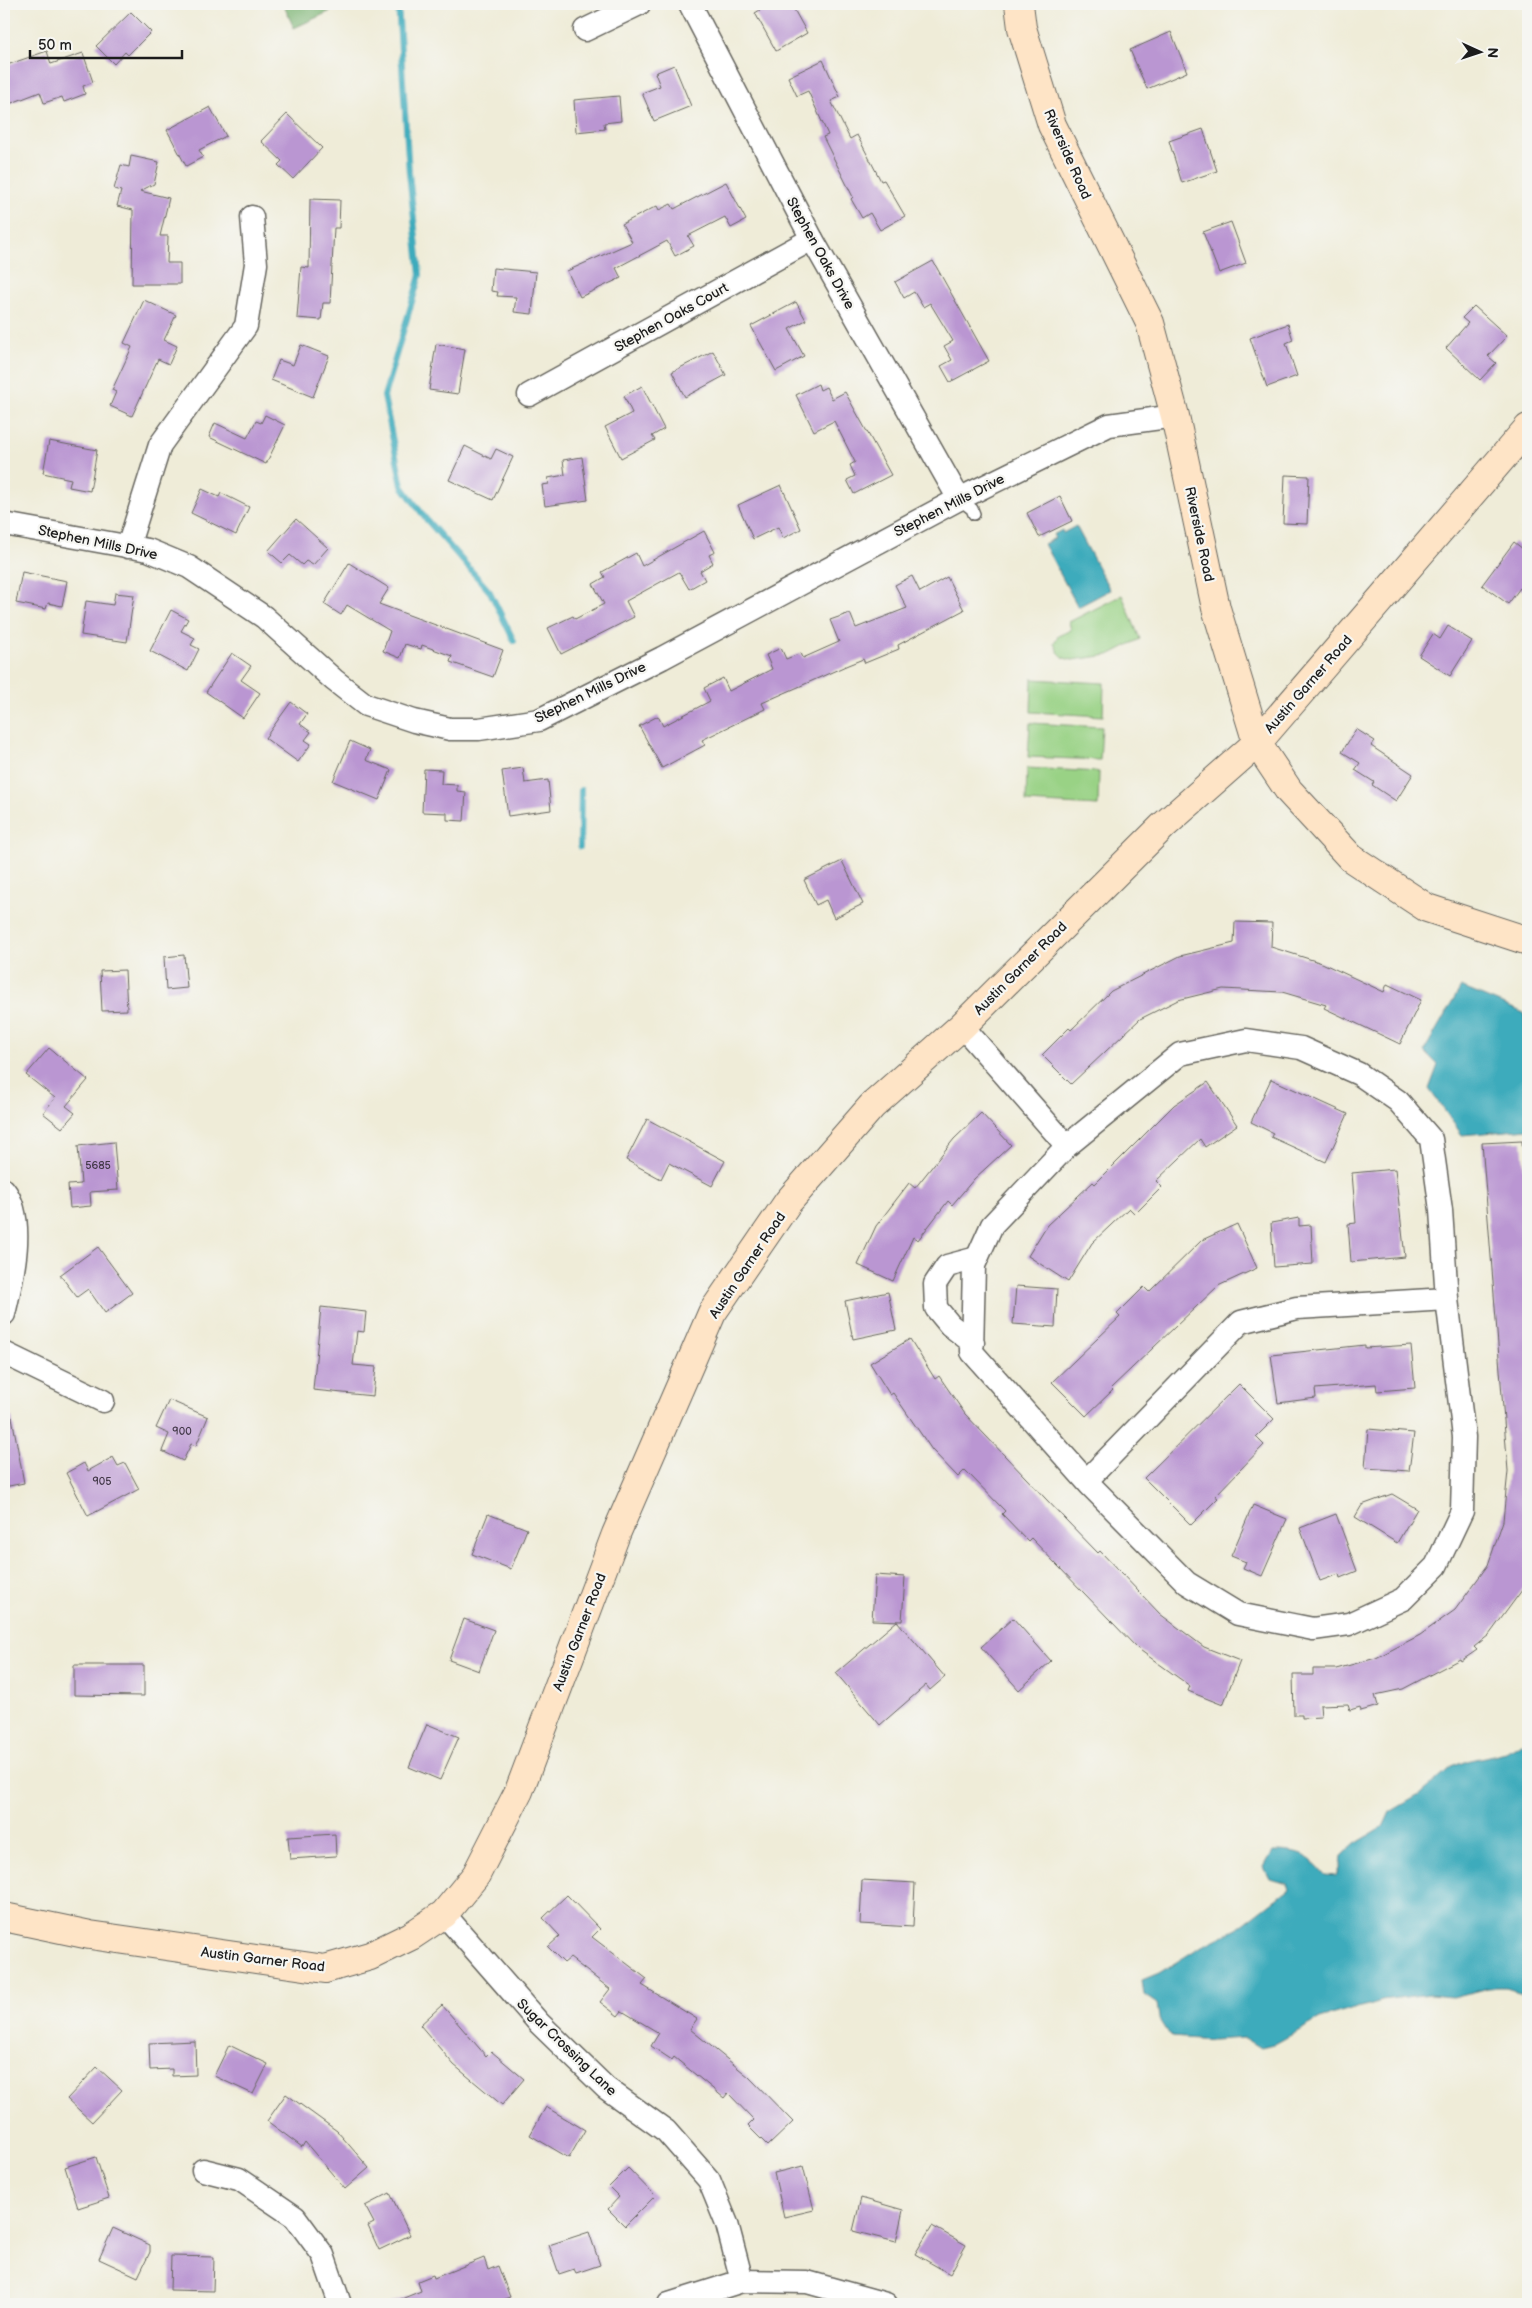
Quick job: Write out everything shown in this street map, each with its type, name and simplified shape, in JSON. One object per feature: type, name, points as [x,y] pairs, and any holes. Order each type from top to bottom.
[{"type":"street","points":[[585,30],[639,4]]},
{"type":"street","name":"Stephen Oaks Drive","points":[[690,4],[812,239],[967,507]]},
{"type":"street","name":"Riverside Road","points":[[1019,4],[1022,28],[1052,125],[1150,323],[1175,416],[1216,608],[1257,743],[1289,791],[1351,858],[1427,908],[1528,941]]},
{"type":"street","points":[[128,547],[160,445],[246,326],[256,264],[252,217]]},
{"type":"street","name":"Stephen Oaks Court","points":[[530,395],[812,239]]},
{"type":"street","name":"Stephen Mills Drive","points":[[4,524],[148,550],[189,567],[264,618],[334,680],[366,705],[414,721],[450,729],[479,729],[539,720],[967,507],[1109,425],[1175,416]]},
{"type":"street","name":"Austin Garner Road","points":[[4,1918],[90,1936],[325,1970],[370,1956],[411,1936],[444,1914],[476,1875],[519,1792],[616,1534],[712,1313],[788,1202],[872,1106],[962,1026],[1163,826],[1257,743],[1528,428]]},
{"type":"street","points":[[962,1026],[1067,1146]]},
{"type":"street","points":[[1246,1040],[1301,1048],[1359,1074],[1398,1101],[1431,1139],[1441,1210],[1447,1299],[1464,1437],[1462,1510],[1436,1566],[1403,1599],[1349,1624],[1313,1629],[1238,1614],[1186,1583],[1086,1480],[972,1352],[974,1265],[992,1225],[1067,1146],[1180,1054],[1246,1040]]},
{"type":"street","points":[[4,1190],[12,1199],[17,1238],[4,1314]]},
{"type":"street","points":[[972,1343],[950,1325],[936,1308],[935,1284],[947,1266],[977,1258]]},
{"type":"street","points":[[1086,1480],[1241,1322],[1297,1308],[1447,1299]]},
{"type":"street","points":[[4,1353],[103,1401]]},
{"type":"street","name":"Sugar Crossing Lane","points":[[444,1914],[539,2023],[606,2088],[666,2131],[709,2180],[726,2224],[742,2281]]},
{"type":"street","points":[[203,2170],[239,2179],[295,2218],[323,2255],[340,2304]]},
{"type":"street","points":[[669,2304],[742,2281],[808,2282],[886,2304]]},
{"type":"green space","points":[[283,4],[346,4],[294,28]]},
{"type":"green space","points":[[1122,595],[1140,639],[1109,655],[1072,660],[1064,658],[1058,652],[1054,643],[1058,636],[1071,630],[1069,622]]},
{"type":"green space","points":[[1032,679],[1104,683],[1103,716],[1031,712]]},
{"type":"green space","points":[[1030,723],[1102,727],[1100,760],[1028,757]]},
{"type":"green space","points":[[1027,768],[1099,772],[1098,806],[1026,802]]},
{"type":"water","points":[[1076,526],[1110,590],[1078,607],[1044,544],[1055,538],[1053,535],[1062,530],[1063,533]]},
{"type":"water","points":[[1461,987],[1524,1013],[1528,1068],[1528,1129],[1462,1135],[1429,1089],[1438,1065],[1424,1051]]},
{"type":"water","points":[[1528,1742],[1528,1992],[1519,1992],[1506,1988],[1488,1988],[1453,1997],[1429,1995],[1382,2001],[1320,2019],[1273,2045],[1261,2048],[1245,2038],[1213,2040],[1171,2037],[1159,2018],[1157,2004],[1144,1995],[1142,1980],[1159,1973],[1197,1949],[1237,1929],[1289,1889],[1287,1884],[1270,1879],[1264,1867],[1273,1851],[1296,1853],[1309,1859],[1325,1875],[1336,1876],[1341,1857],[1355,1844],[1383,1827],[1390,1812],[1419,1795],[1451,1767],[1467,1761],[1506,1752],[1520,1743]]},
{"type":"building","points":[[770,4],[791,4],[807,33],[776,51],[755,13]]},
{"type":"building","points":[[131,12],[151,32],[128,55],[125,52],[114,64],[96,46]]},
{"type":"building","points":[[1171,32],[1187,72],[1147,89],[1130,50]]},
{"type":"building","points":[[47,51],[51,64],[83,53],[93,82],[83,86],[85,94],[64,102],[62,97],[44,103],[40,92],[4,106],[4,66]]},
{"type":"building","points":[[823,60],[840,97],[831,101],[850,139],[857,135],[881,181],[884,180],[905,216],[880,230],[870,213],[862,218],[851,199],[853,197],[823,137],[828,135],[808,91],[797,96],[788,77]]},
{"type":"building","points":[[674,65],[691,106],[654,121],[642,93],[660,86],[655,73]]},
{"type":"building","points":[[619,96],[621,121],[604,123],[605,129],[576,132],[574,100]]},
{"type":"building","points":[[210,107],[226,136],[199,150],[203,157],[186,166],[167,130]]},
{"type":"building","points":[[287,114],[322,148],[293,179],[278,165],[282,161],[261,141]]},
{"type":"building","points":[[1203,129],[1217,171],[1182,183],[1169,141]]},
{"type":"building","points":[[131,156],[159,162],[154,184],[140,191],[169,198],[160,236],[168,236],[167,263],[180,263],[180,284],[132,284],[133,210],[117,206],[121,191],[114,189],[121,165],[129,167]]},
{"type":"building","points":[[726,182],[746,220],[731,228],[725,217],[688,236],[694,246],[675,256],[667,241],[616,268],[621,278],[580,297],[567,271],[632,242],[622,224],[657,206],[659,210],[671,204],[674,209]]},
{"type":"building","points":[[310,199],[340,200],[339,228],[334,228],[330,303],[323,303],[321,320],[297,318],[301,267],[309,268]]},
{"type":"building","points":[[1231,222],[1246,263],[1219,273],[1203,232]]},
{"type":"building","points":[[933,261],[989,361],[950,382],[941,366],[952,360],[944,346],[953,341],[930,303],[923,307],[914,292],[904,298],[895,282]]},
{"type":"building","points":[[493,268],[536,272],[532,314],[514,312],[516,297],[497,296],[498,292],[491,291]]},
{"type":"building","points":[[144,300],[176,315],[164,340],[177,346],[169,364],[158,359],[132,416],[110,406],[116,392],[112,390],[132,347],[124,343]]},
{"type":"building","points":[[796,302],[806,320],[789,329],[804,356],[776,371],[751,326]]},
{"type":"building","points":[[1474,306],[1507,336],[1488,356],[1496,363],[1480,380],[1446,348],[1468,323],[1462,318]]},
{"type":"building","points":[[1288,324],[1293,340],[1286,343],[1297,376],[1267,387],[1250,338]]},
{"type":"building","points":[[436,344],[465,349],[458,394],[429,390]]},
{"type":"building","points":[[301,345],[329,356],[313,397],[271,380],[279,360],[293,365]]},
{"type":"building","points":[[713,351],[726,375],[685,397],[672,372]]},
{"type":"building","points":[[818,384],[820,390],[826,387],[832,399],[845,392],[891,475],[854,494],[847,480],[855,476],[850,465],[855,462],[834,421],[814,431],[796,395]]},
{"type":"building","points":[[642,386],[664,429],[652,436],[655,440],[621,458],[605,427],[632,413],[624,396]]},
{"type":"building","points":[[265,415],[285,425],[266,464],[209,437],[215,423],[247,438],[256,421],[261,423]]},
{"type":"building","points":[[49,441],[97,450],[90,491],[69,487],[71,479],[43,473]]},
{"type":"building","points":[[465,446],[491,459],[496,449],[513,457],[493,500],[449,480]]},
{"type":"building","points":[[582,457],[588,500],[545,506],[542,485],[549,484],[548,478],[565,475],[563,460]]},
{"type":"building","points":[[1285,475],[1309,476],[1307,524],[1283,523]]},
{"type":"building","points":[[781,485],[801,529],[783,538],[778,527],[753,539],[738,505]]},
{"type":"building","points":[[202,489],[219,497],[221,493],[249,507],[236,535],[191,513]]},
{"type":"building","points":[[1060,496],[1072,521],[1039,537],[1027,513]]},
{"type":"building","points":[[296,519],[328,548],[313,565],[306,561],[302,565],[290,555],[282,563],[268,551]]},
{"type":"building","points":[[704,531],[715,552],[709,555],[713,563],[700,571],[705,580],[689,589],[679,572],[626,601],[634,617],[561,654],[548,628],[573,616],[575,619],[604,604],[593,584],[605,577],[602,572],[636,553],[642,566]]},
{"type":"building","points":[[1514,542],[1528,553],[1528,594],[1520,588],[1508,604],[1482,585]]},
{"type":"building","points":[[349,563],[389,588],[379,604],[503,650],[493,677],[450,662],[452,656],[422,645],[421,649],[405,644],[400,658],[383,651],[390,631],[347,605],[341,615],[324,604]]},
{"type":"building","points":[[22,572],[67,581],[62,606],[48,603],[46,609],[16,603]]},
{"type":"building","points":[[912,576],[920,592],[947,577],[964,610],[898,645],[899,649],[865,663],[863,659],[762,703],[765,709],[702,740],[705,745],[662,768],[639,726],[658,716],[663,726],[710,701],[704,688],[723,678],[729,691],[772,669],[766,655],[781,648],[786,659],[801,653],[803,658],[839,642],[830,620],[850,613],[856,628],[907,608],[895,585]]},
{"type":"building","points":[[115,593],[134,595],[127,642],[81,635],[86,601],[113,605]]},
{"type":"building","points":[[171,610],[188,619],[181,631],[195,638],[191,645],[199,649],[188,671],[150,651]]},
{"type":"building","points":[[1448,626],[1472,641],[1450,676],[1419,656],[1433,634],[1440,639]]},
{"type":"building","points":[[232,653],[251,666],[241,680],[260,693],[243,718],[206,692]]},
{"type":"building","points":[[291,702],[307,714],[300,724],[311,732],[305,740],[311,744],[298,762],[265,738]]},
{"type":"building","points":[[1356,729],[1375,741],[1371,746],[1413,774],[1396,801],[1372,785],[1374,782],[1355,770],[1360,763],[1342,752]]},
{"type":"building","points":[[350,741],[370,750],[366,760],[391,770],[379,800],[333,781]]},
{"type":"building","points":[[523,768],[525,783],[548,780],[551,810],[508,816],[502,771]]},
{"type":"building","points":[[424,769],[442,770],[441,784],[457,785],[457,791],[466,792],[464,821],[447,820],[447,813],[422,812]]},
{"type":"building","points":[[842,861],[863,904],[834,918],[826,900],[816,905],[804,880]]},
{"type":"building","points":[[1235,922],[1272,923],[1271,947],[1322,963],[1384,992],[1387,984],[1421,1000],[1400,1044],[1324,1008],[1326,1005],[1282,992],[1223,989],[1178,1000],[1140,1019],[1071,1084],[1042,1055],[1111,991],[1180,956],[1234,943]]},
{"type":"building","points":[[184,955],[187,988],[166,990],[164,957]]},
{"type":"building","points":[[125,970],[127,1010],[102,1011],[100,971]]},
{"type":"building","points":[[49,1048],[88,1080],[66,1106],[75,1113],[62,1128],[43,1113],[55,1098],[26,1075]]},
{"type":"building","points":[[1271,1079],[1348,1114],[1326,1162],[1271,1137],[1273,1133],[1251,1122]]},
{"type":"building","points":[[1208,1082],[1237,1125],[1205,1147],[1200,1139],[1156,1181],[1162,1187],[1135,1214],[1129,1208],[1092,1243],[1068,1282],[1028,1256],[1047,1225],[1093,1182],[1095,1184],[1174,1105]]},
{"type":"building","points":[[981,1113],[1011,1145],[974,1179],[952,1205],[948,1201],[918,1240],[913,1237],[893,1281],[858,1265],[876,1226],[909,1183],[915,1188],[954,1139]]},
{"type":"building","points":[[647,1119],[725,1161],[712,1186],[669,1163],[661,1179],[626,1160]]},
{"type":"building","points":[[1522,1141],[1528,1225],[1528,1582],[1489,1635],[1474,1647],[1477,1650],[1461,1661],[1460,1659],[1403,1689],[1375,1695],[1378,1706],[1361,1711],[1360,1707],[1350,1710],[1348,1704],[1320,1705],[1321,1717],[1302,1718],[1302,1715],[1294,1715],[1293,1675],[1313,1675],[1313,1669],[1336,1669],[1376,1658],[1420,1635],[1455,1610],[1488,1565],[1503,1521],[1508,1471],[1482,1143]]},
{"type":"building","points":[[114,1142],[118,1190],[90,1192],[91,1206],[70,1208],[68,1185],[81,1184],[78,1146]]},
{"type":"building","points":[[1395,1169],[1405,1257],[1351,1262],[1348,1224],[1356,1223],[1352,1173]]},
{"type":"building","points":[[1299,1218],[1299,1226],[1311,1225],[1313,1264],[1274,1267],[1271,1223]]},
{"type":"building","points":[[1237,1224],[1257,1268],[1218,1286],[1111,1388],[1113,1390],[1086,1416],[1052,1382],[1120,1317],[1117,1314],[1144,1287],[1149,1292],[1202,1240]]},
{"type":"building","points":[[98,1247],[132,1293],[105,1313],[88,1289],[77,1297],[60,1275]]},
{"type":"building","points":[[1016,1286],[1057,1289],[1055,1327],[1013,1324]]},
{"type":"building","points":[[888,1292],[896,1330],[853,1339],[845,1301]]},
{"type":"building","points":[[321,1307],[366,1312],[364,1332],[357,1331],[353,1365],[376,1367],[373,1396],[313,1390]]},
{"type":"building","points":[[910,1339],[935,1379],[939,1376],[965,1414],[1098,1553],[1100,1551],[1160,1614],[1204,1647],[1240,1661],[1223,1705],[1188,1691],[1190,1686],[1137,1648],[1031,1538],[1028,1541],[1002,1514],[1005,1511],[965,1470],[958,1477],[932,1450],[893,1393],[890,1395],[870,1363]]},
{"type":"building","points":[[1365,1345],[1365,1348],[1411,1345],[1415,1388],[1377,1391],[1376,1384],[1315,1389],[1316,1398],[1278,1403],[1271,1355]]},
{"type":"building","points":[[1239,1384],[1274,1419],[1256,1437],[1264,1445],[1215,1496],[1218,1498],[1191,1525],[1144,1478]]},
{"type":"building","points":[[169,1400],[208,1417],[196,1446],[191,1444],[183,1461],[162,1451],[169,1434],[156,1428]]},
{"type":"building","points":[[12,1417],[24,1483],[4,1487],[4,1418]]},
{"type":"building","points":[[1368,1429],[1414,1433],[1409,1471],[1365,1468]]},
{"type":"building","points":[[113,1457],[118,1466],[125,1463],[139,1489],[88,1516],[66,1473],[84,1463],[88,1471]]},
{"type":"building","points":[[1392,1494],[1417,1509],[1397,1543],[1355,1517],[1362,1505]]},
{"type":"building","points":[[1253,1505],[1287,1519],[1262,1576],[1243,1568],[1246,1562],[1231,1556]]},
{"type":"building","points":[[488,1514],[527,1529],[511,1569],[472,1554]]},
{"type":"building","points":[[1336,1514],[1357,1571],[1340,1578],[1339,1574],[1320,1581],[1300,1528]]},
{"type":"building","points":[[875,1575],[905,1577],[902,1621],[872,1620]]},
{"type":"building","points":[[1013,1618],[1051,1661],[1019,1690],[981,1647]]},
{"type":"building","points":[[464,1619],[494,1630],[479,1671],[449,1660]]},
{"type":"building","points":[[897,1621],[945,1677],[930,1690],[926,1685],[880,1725],[836,1673]]},
{"type":"building","points":[[74,1665],[144,1665],[144,1696],[74,1695]]},
{"type":"building","points":[[427,1724],[459,1737],[440,1780],[409,1767]]},
{"type":"building","points":[[335,1834],[336,1856],[290,1859],[288,1837]]},
{"type":"building","points":[[862,1880],[915,1883],[913,1927],[860,1924]]},
{"type":"building","points":[[567,1895],[600,1929],[592,1937],[647,1979],[642,1985],[697,2019],[690,2029],[749,2077],[793,2122],[768,2146],[748,2126],[754,2120],[728,2093],[724,2098],[674,2057],[672,2060],[651,2046],[659,2033],[622,2011],[618,2016],[600,2002],[610,1989],[570,1958],[564,1963],[548,1947],[560,1936],[543,1918]]},
{"type":"building","points":[[442,2005],[486,2056],[491,2051],[524,2079],[502,2105],[454,2065],[420,2025]]},
{"type":"building","points":[[195,2041],[196,2075],[172,2076],[172,2069],[150,2070],[149,2043]]},
{"type":"building","points":[[229,2045],[268,2064],[253,2094],[214,2076]]},
{"type":"building","points":[[97,2067],[122,2090],[92,2122],[67,2099]]},
{"type":"building","points":[[286,2094],[337,2131],[369,2168],[345,2189],[305,2142],[302,2147],[267,2121]]},
{"type":"building","points":[[546,2107],[585,2130],[569,2158],[530,2135]]},
{"type":"building","points":[[96,2157],[109,2198],[78,2208],[65,2167]]},
{"type":"building","points":[[803,2166],[814,2210],[784,2217],[774,2173]]},
{"type":"building","points":[[628,2168],[655,2196],[625,2226],[608,2209],[619,2197],[609,2187]]},
{"type":"building","points":[[390,2193],[410,2235],[379,2250],[368,2226],[374,2223],[365,2206]]},
{"type":"building","points":[[861,2198],[903,2210],[896,2242],[853,2231]]},
{"type":"building","points":[[932,2226],[966,2245],[950,2274],[915,2254]]},
{"type":"building","points":[[113,2228],[150,2245],[150,2252],[138,2277],[99,2259]]},
{"type":"building","points":[[589,2232],[600,2265],[576,2273],[574,2269],[559,2274],[549,2245]]},
{"type":"building","points":[[171,2256],[214,2257],[213,2291],[170,2290]]},
{"type":"building","points":[[484,2258],[488,2270],[498,2266],[510,2297],[491,2304],[389,2304],[421,2291],[418,2281],[433,2275],[434,2278]]},
{"type":"waterway","points":[[398,4],[409,173],[420,275],[384,396],[402,486],[426,519],[490,592],[514,641]]},
{"type":"waterway","points":[[580,847],[581,790]]}]
